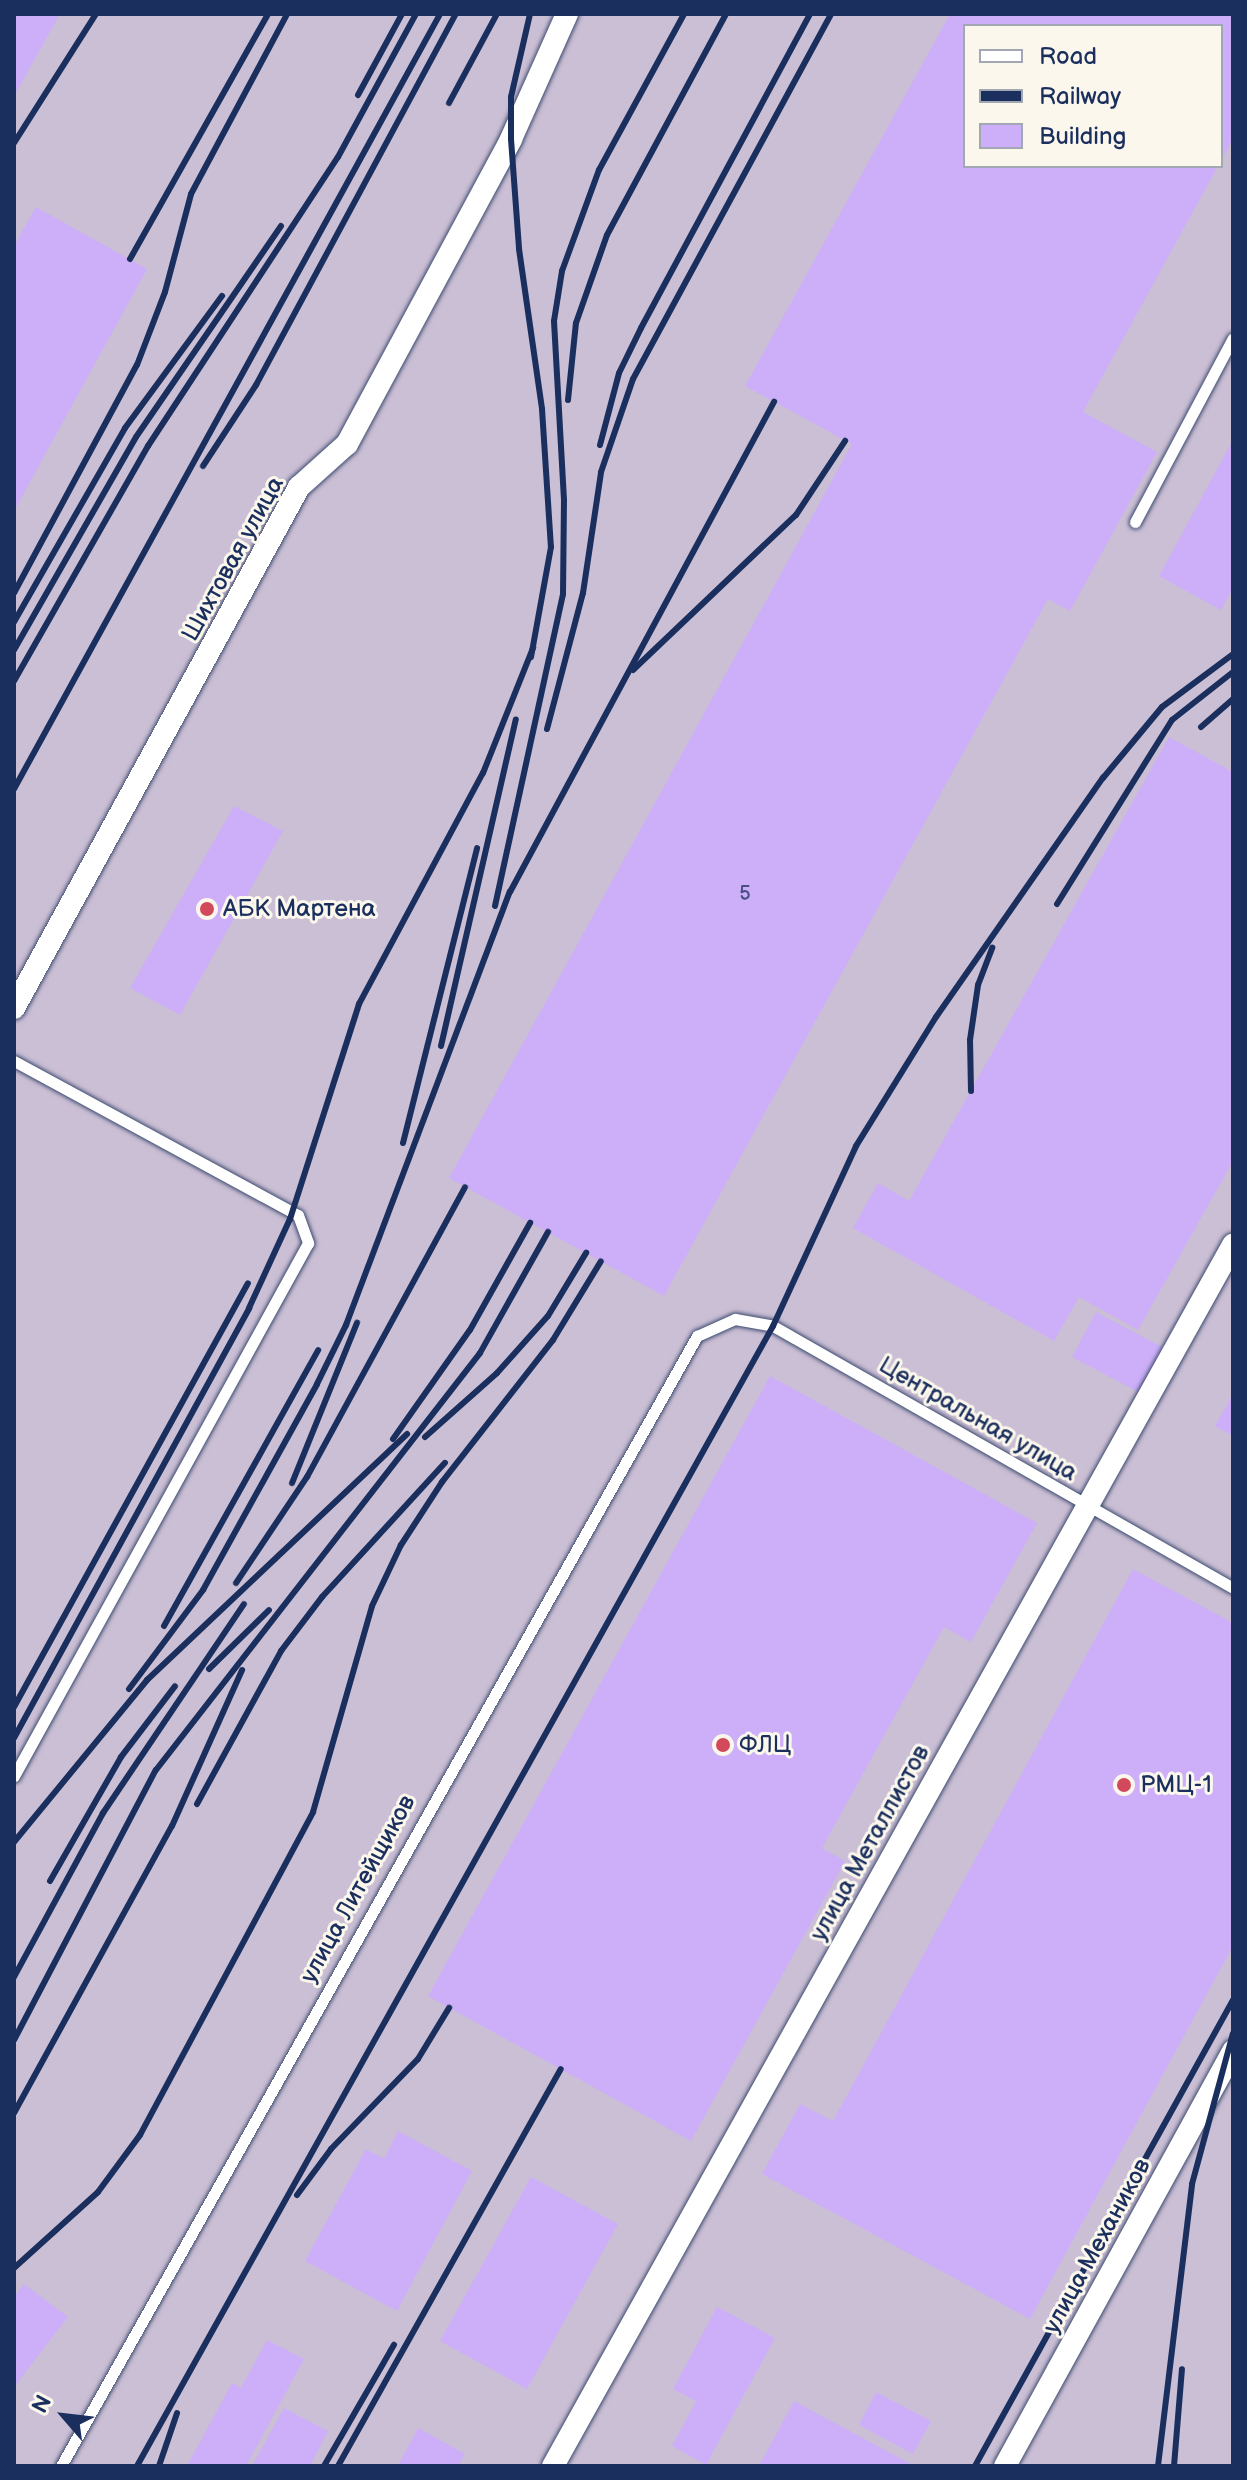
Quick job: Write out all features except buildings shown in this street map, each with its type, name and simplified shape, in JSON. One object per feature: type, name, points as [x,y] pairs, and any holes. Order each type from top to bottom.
[{"type":"street","name":"Шихтовая улица","points":[[14,1008],[299,487],[347,444],[511,139],[567,14]]},
{"type":"street","name":"улица Металлистов","points":[[553,2466],[1233,1245]]},
{"type":"street","name":"улица Механиков","points":[[1005,2466],[1233,2051]]},
{"type":"lane","points":[[1135,522],[1233,338]]},
{"type":"lane","points":[[14,1061],[298,1215],[308,1243],[14,1776]]},
{"type":"lane","name":"Центральная улица","points":[[697,1336],[735,1319],[773,1326],[1087,1508],[1233,1588]]},
{"type":"lane","name":"улица Литейщиков","points":[[61,2466],[697,1336]]},
{"type":"shaded area","points":[[14,14],[1233,14],[1233,2466],[14,2466]]},
{"type":"railway","points":[[14,143],[96,14]]},
{"type":"railway","points":[[130,259],[268,14]]},
{"type":"railway","points":[[14,593],[137,365],[165,292],[191,194],[287,14]]},
{"type":"railway","points":[[358,95],[402,14]]},
{"type":"railway","points":[[14,681],[148,446],[338,157],[416,14]]},
{"type":"railway","points":[[14,789],[440,14]]},
{"type":"railway","points":[[203,466],[256,385],[456,14]]},
{"type":"railway","points":[[449,103],[497,14]]},
{"type":"railway","points":[[530,14],[511,97],[511,139],[519,249],[542,409],[551,547],[531,657]]},
{"type":"railway","points":[[495,906],[563,594],[564,500],[554,321],[562,271],[599,170],[684,14]]},
{"type":"railway","points":[[568,400],[576,323],[607,235],[726,14]]},
{"type":"railway","points":[[600,445],[619,373],[810,14]]},
{"type":"railway","points":[[547,729],[583,593],[601,472],[633,379],[831,14]]},
{"type":"railway","points":[[14,650],[136,437],[281,226]]},
{"type":"railway","points":[[14,622],[125,428],[222,296]]},
{"type":"railway","points":[[129,1689],[203,1590],[317,1384],[346,1325],[510,892],[774,402]]},
{"type":"railway","points":[[633,670],[796,515],[845,441]]},
{"type":"railway","points":[[14,1738],[249,1308],[290,1219],[359,1004],[483,773],[533,648]]},
{"type":"railway","points":[[137,2466],[773,1326],[856,1146],[936,1017],[1103,778],[1162,707],[1233,654]]},
{"type":"railway","points":[[1057,904],[1172,720],[1233,672]]},
{"type":"railway","points":[[1201,727],[1233,699]]},
{"type":"railway","points":[[441,1046],[516,719]]},
{"type":"railway","points":[[403,1143],[477,848]]},
{"type":"railway","points":[[971,1091],[970,1040],[978,985],[992,948]]},
{"type":"railway","points":[[236,1583],[307,1477],[465,1187]]},
{"type":"railway","points":[[393,1439],[470,1330],[530,1223]]},
{"type":"railway","points":[[14,2040],[156,1770],[480,1353],[548,1232]]},
{"type":"railway","points":[[425,1437],[497,1373],[548,1316],[586,1253]]},
{"type":"railway","points":[[14,2268],[98,2192],[140,2135],[313,1812],[372,1606],[401,1545],[442,1482],[553,1340],[601,1261]]},
{"type":"railway","points":[[14,1707],[248,1283]]},
{"type":"railway","points":[[292,1483],[357,1323]]},
{"type":"railway","points":[[164,1626],[318,1350]]},
{"type":"railway","points":[[14,1842],[147,1680],[407,1434]]},
{"type":"railway","points":[[197,1804],[281,1651],[322,1597],[445,1463]]},
{"type":"railway","points":[[14,1977],[103,1813],[244,1604]]},
{"type":"railway","points":[[209,1669],[269,1610]]},
{"type":"railway","points":[[14,2113],[172,1826],[242,1670]]},
{"type":"railway","points":[[50,1881],[121,1757],[175,1686]]},
{"type":"railway","points":[[975,2466],[1233,2000]]},
{"type":"railway","points":[[297,2195],[331,2149],[418,2059],[449,2008]]},
{"type":"railway","points":[[1158,2466],[1192,2184],[1233,2033]]},
{"type":"railway","points":[[338,2466],[561,2069]]},
{"type":"railway","points":[[324,2466],[394,2345]]},
{"type":"railway","points":[[1174,2466],[1182,2369]]},
{"type":"railway","points":[[159,2466],[177,2413]]},
{"type":"place","name":"АБК Мартена","points":[[207,909]]},
{"type":"place","name":"ФЛЦ","points":[[723,1745]]},
{"type":"place","name":"РМЦ-1","points":[[1124,1785]]}]
